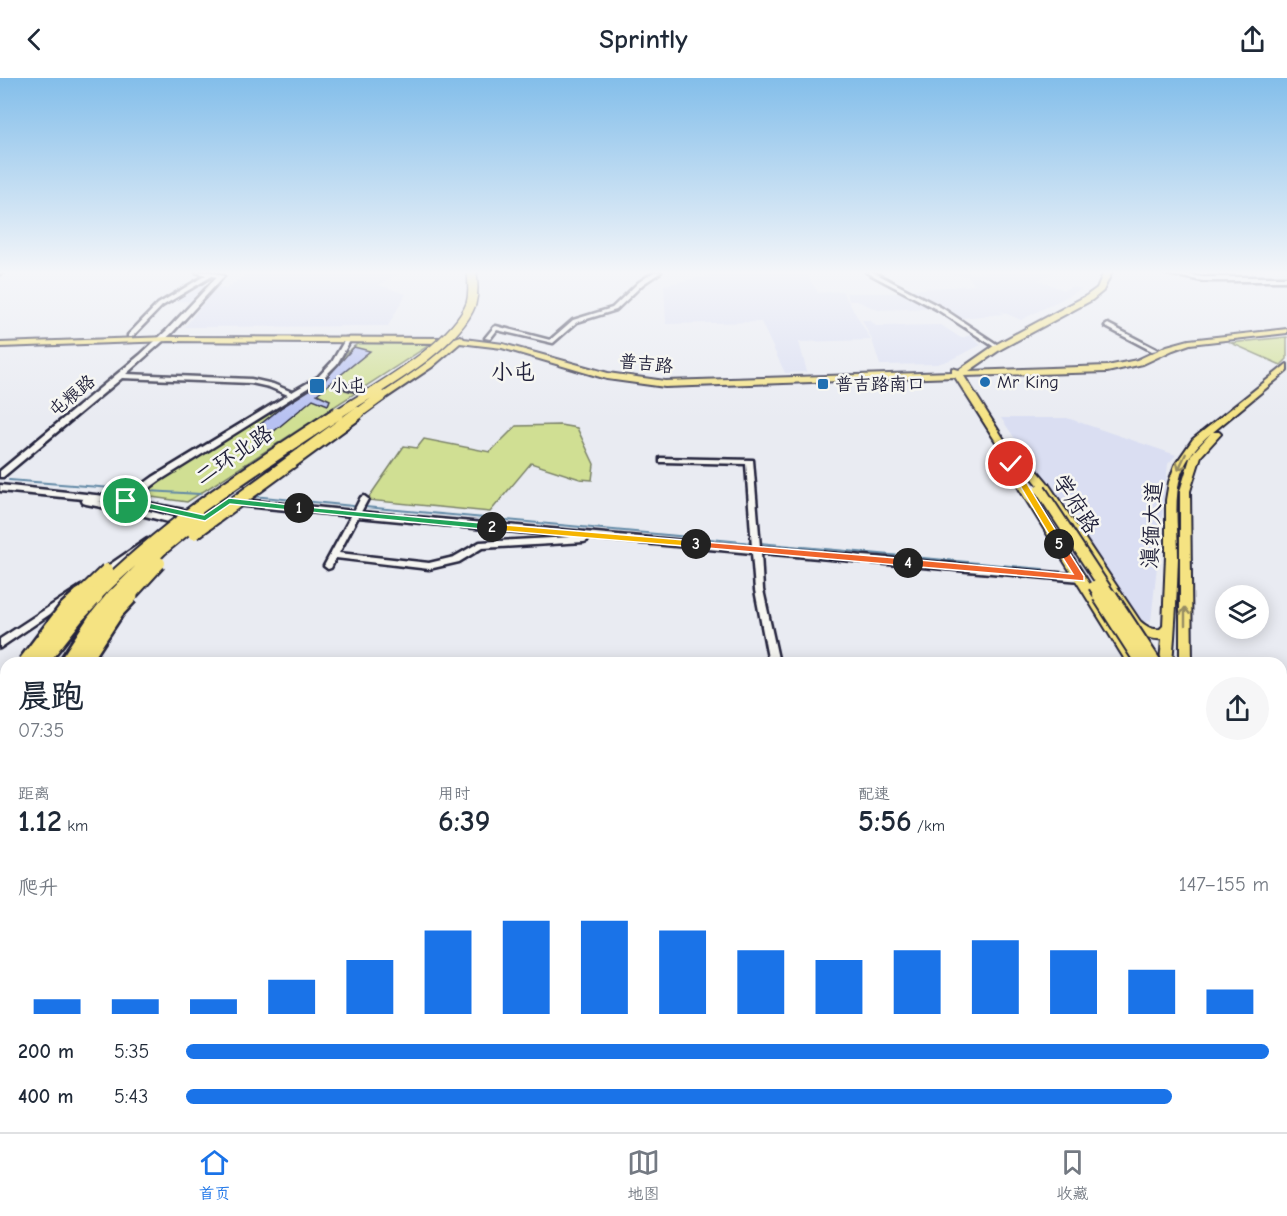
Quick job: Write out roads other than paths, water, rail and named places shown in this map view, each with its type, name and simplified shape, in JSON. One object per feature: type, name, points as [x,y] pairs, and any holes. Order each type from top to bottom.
[{"type":"highway","points":[[85,657],[120,605],[146,576],[183,542],[422,362],[461,321]]},
{"type":"highway","points":[[71,657],[90,627],[113,598],[174,538],[220,502],[456,338],[470,321]]},
{"type":"highway","points":[[30,657],[78,598],[143,539],[223,482],[422,362]]},
{"type":"highway","points":[[44,657],[90,600],[152,542],[213,498],[422,362]]},
{"type":"main road","points":[[960,371],[996,346],[1044,321]]},
{"type":"main road","name":"普吉路","points":[[461,339],[503,346],[607,376],[665,384],[960,371],[1107,369],[1140,362],[1189,342],[1287,330]]},
{"type":"main road","name":"普吉路","points":[[0,343],[164,337],[488,338],[596,369],[645,378],[1103,366],[1136,358],[1184,339],[1287,330]]},
{"type":"main road","name":"普吉路","points":[[0,343],[130,336],[442,338]]},
{"type":"main road","name":"二环北路","points":[[51,657],[65,634],[110,580],[174,522],[367,392],[442,338]]},
{"type":"main road","name":"二环北路","points":[[80,657],[102,621],[128,590],[155,561],[205,518],[412,377],[461,339]]},
{"type":"main road","name":"滇缅大道","points":[[1166,657],[1174,481],[1180,466],[1186,452],[1196,441],[1287,367]]},
{"type":"main road","name":"学府路","points":[[960,371],[1036,489],[1150,657]]},
{"type":"main road","name":"滇缅大道","points":[[1186,657],[1185,491],[1190,471],[1196,455],[1207,442],[1287,377]]},
{"type":"main road","points":[[1007,445],[1043,484],[1138,626],[1150,634],[1162,634],[1168,628]]},
{"type":"main road","name":"学府路","points":[[1007,445],[1022,485],[1130,657]]},
{"type":"main road","name":"学府路","points":[[1036,489],[1139,657]]},
{"type":"main road","points":[[1102,612],[1118,618],[1125,616],[1127,610]]},
{"type":"street","points":[[130,336],[144,321]]},
{"type":"street","name":"屯粮路","points":[[0,475],[119,376],[164,337],[178,321]]},
{"type":"street","points":[[488,338],[496,328],[550,342],[575,321]]},
{"type":"street","points":[[958,321],[996,346]]},
{"type":"street","points":[[1108,326],[1154,350]]},
{"type":"street","points":[[126,501],[156,478],[293,395],[329,370],[348,339]]},
{"type":"street","points":[[119,376],[250,381],[271,385],[293,395]]},
{"type":"street","points":[[347,387],[367,392]]},
{"type":"street","points":[[663,460],[750,462],[759,590],[773,657]]},
{"type":"street","points":[[0,488],[126,501],[205,518]]},
{"type":"street","points":[[0,494],[82,501],[137,510],[195,527]]},
{"type":"street","points":[[328,566],[364,499]]},
{"type":"street","points":[[229,501],[542,531],[756,546],[1081,578]]},
{"type":"street","points":[[0,644],[174,522]]},
{"type":"street","points":[[542,531],[542,542]]},
{"type":"street","points":[[334,555],[429,566],[456,560],[480,545],[607,537]]},
{"type":"street","points":[[20,630],[37,623],[54,621],[65,625],[65,634]]},
{"type":"waterway","points":[[9,480],[125,489]]},
{"type":"waterway","points":[[148,491],[200,494]]},
{"type":"waterway","points":[[253,496],[353,506]]},
{"type":"waterway","points":[[365,507],[753,543]]},
{"type":"waterway","points":[[759,543],[1043,569]]},
{"type":"place","name":"Mr King","points":[[985,382]]},
{"type":"place","name":"普吉路南口","points":[[823,384]]},
{"type":"place","name":"小屯","points":[[317,386]]},
{"type":"district","name":"小屯","points":[[513,372]]}]
